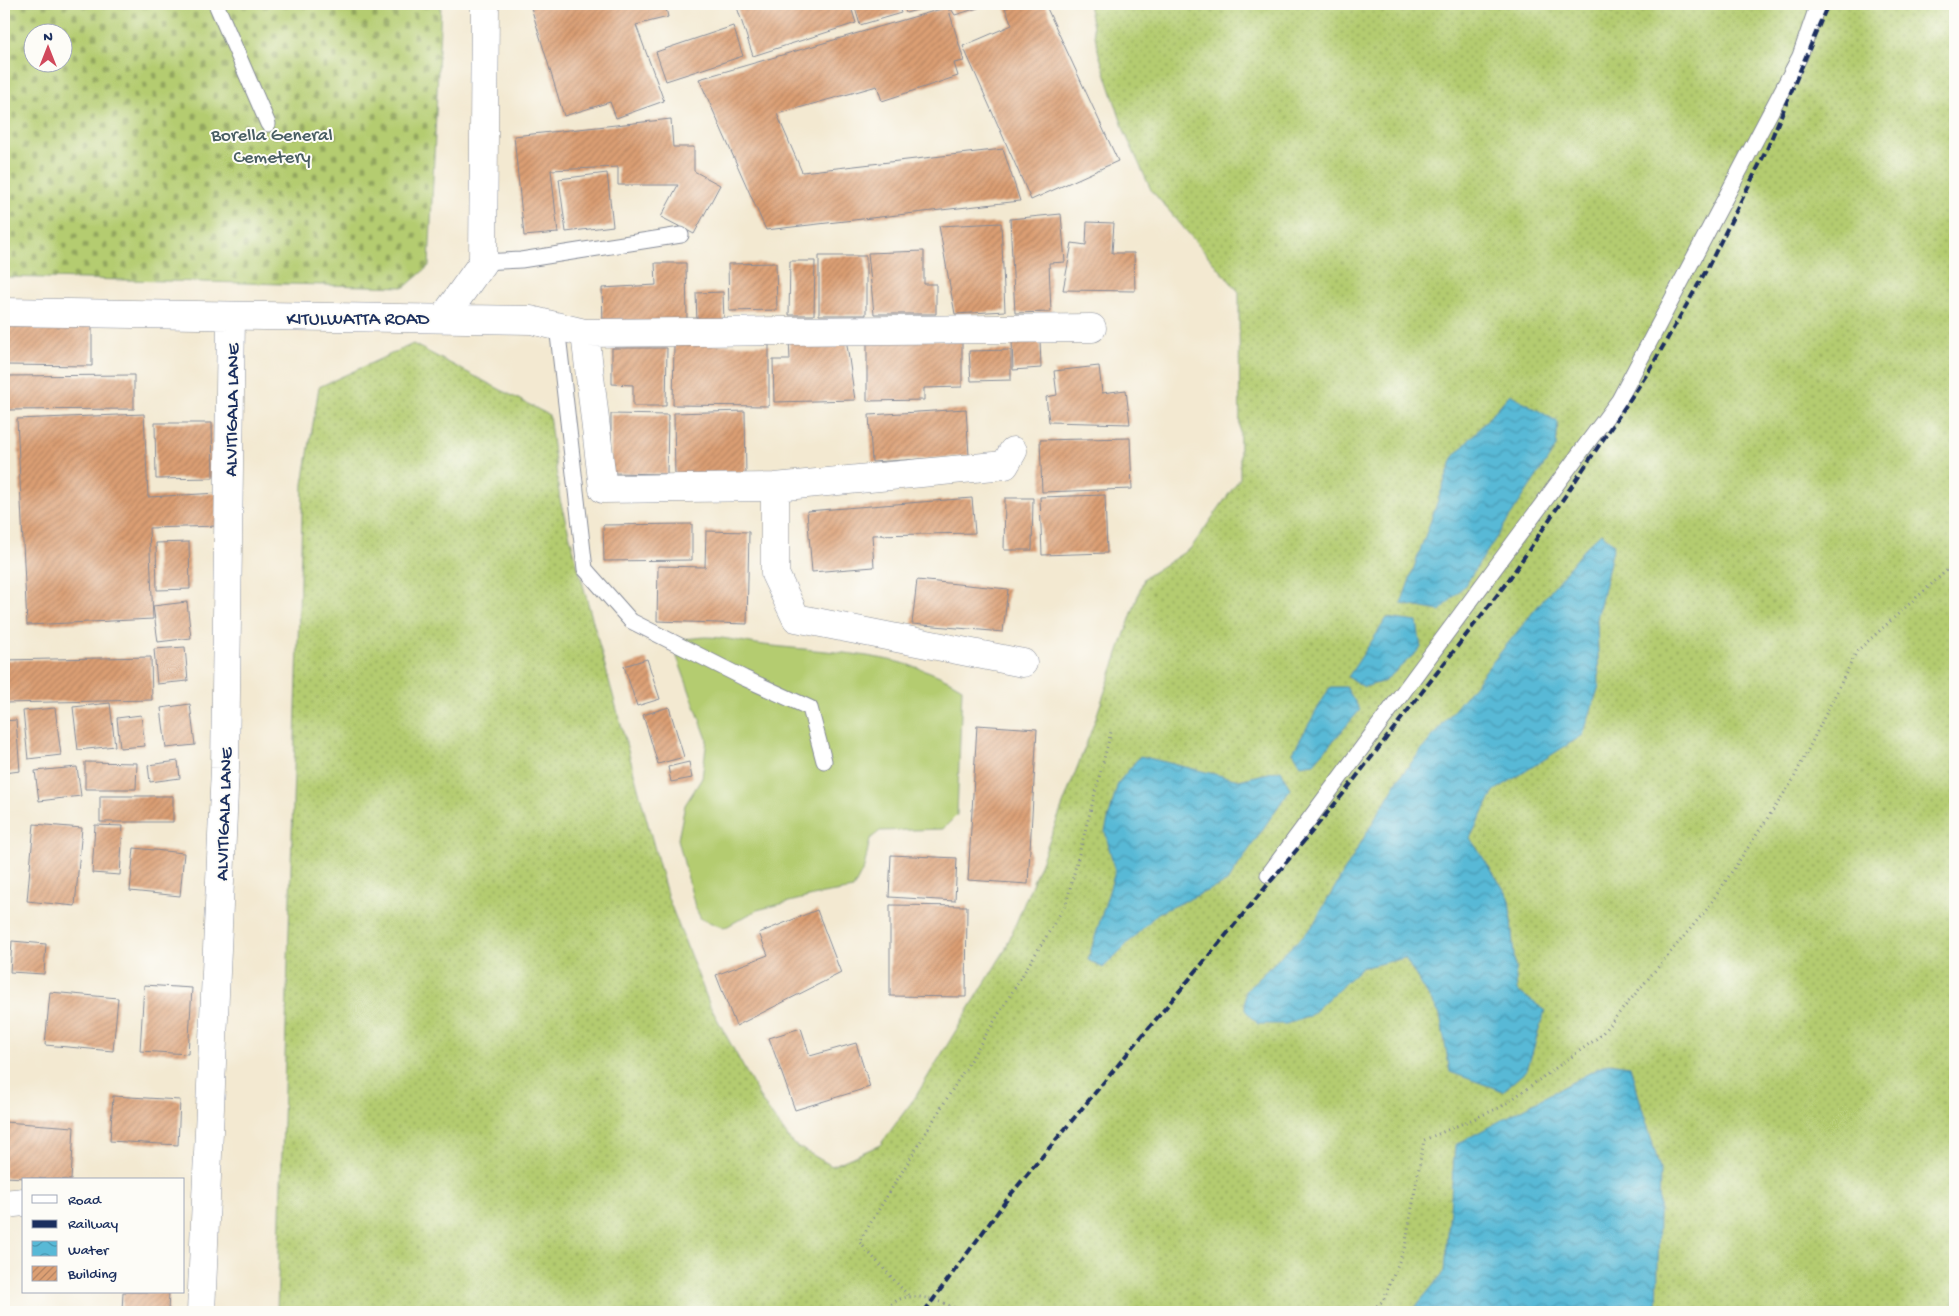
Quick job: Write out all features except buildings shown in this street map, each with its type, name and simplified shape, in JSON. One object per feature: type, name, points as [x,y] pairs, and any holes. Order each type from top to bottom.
[{"type":"street","points":[[483,262],[485,4]]},
{"type":"street","name":"KITULWATTA ROAD","points":[[4,312],[444,317],[483,262]]},
{"type":"street","name":"ALVITIGALA LANE","points":[[201,1312],[194,1200],[225,768],[231,316]]},
{"type":"street","points":[[444,317],[531,320],[585,333],[1092,328]]},
{"type":"street","points":[[585,333],[604,489],[776,487],[1005,465],[1013,451]]},
{"type":"street","points":[[776,487],[776,574],[796,618],[1023,663]]},
{"type":"street","points":[[4,1204],[22,1202]]},
{"type":"lane","points":[[216,4],[268,124]]},
{"type":"lane","points":[[1268,875],[1620,400],[1800,56],[1818,4]]},
{"type":"lane","points":[[483,262],[520,260],[681,235]]},
{"type":"lane","points":[[557,326],[585,569],[632,621],[744,678],[810,708],[824,761]]},
{"type":"path","points":[[1369,1312],[1383,1301],[1405,1247],[1424,1140],[1501,1107],[1599,1037],[1707,910],[1792,780],[1857,651],[1955,563]]},
{"type":"path","points":[[908,1296],[859,1242],[1066,904],[1111,732]]},
{"type":"path","points":[[885,1312],[889,1306],[908,1296],[934,1299],[965,1312]]},
{"type":"green space","name":"Borella General Cemetery","points":[[4,4],[441,4],[429,266],[405,287],[4,277]]},
{"type":"green space","points":[[1088,4],[1955,4],[1955,1312],[277,1312],[303,484],[319,387],[413,344],[549,415],[560,500],[668,898],[710,1006],[763,1103],[793,1144],[832,1166],[880,1145],[916,1096],[1005,950],[1093,726],[1144,578],[1191,548],[1240,478],[1239,292],[1151,190],[1125,133],[1099,54]]},
{"type":"green space","points":[[705,637],[870,656],[894,661],[941,676],[962,688],[957,815],[943,829],[880,831],[870,839],[864,868],[853,889],[817,895],[757,910],[724,928],[701,919],[695,907],[678,839],[685,805],[702,778],[707,739],[677,657],[684,639]]},
{"type":"water","points":[[1510,394],[1558,422],[1556,447],[1465,585],[1440,611],[1401,604],[1453,458]]},
{"type":"water","points":[[1601,533],[1614,544],[1597,619],[1599,686],[1583,735],[1494,791],[1470,838],[1509,897],[1517,991],[1545,1010],[1527,1070],[1503,1091],[1450,1072],[1440,1015],[1405,958],[1361,968],[1308,1017],[1286,1024],[1258,1024],[1245,1010],[1245,991],[1311,928],[1399,778],[1584,549]]},
{"type":"water","points":[[1387,618],[1417,622],[1421,648],[1385,681],[1364,687],[1348,677]]},
{"type":"water","points":[[1330,687],[1346,687],[1360,710],[1314,763],[1301,765],[1293,752]]},
{"type":"water","points":[[1140,756],[1239,780],[1281,770],[1290,789],[1227,882],[1158,913],[1103,968],[1088,960],[1115,872],[1105,831],[1118,783]]},
{"type":"water","points":[[1608,1063],[1630,1066],[1660,1169],[1657,1312],[1411,1312],[1445,1271],[1455,1145]]},
{"type":"railway","points":[[924,1312],[1011,1194],[1343,794],[1508,581],[1649,371],[1707,269],[1767,149],[1828,4]]}]
